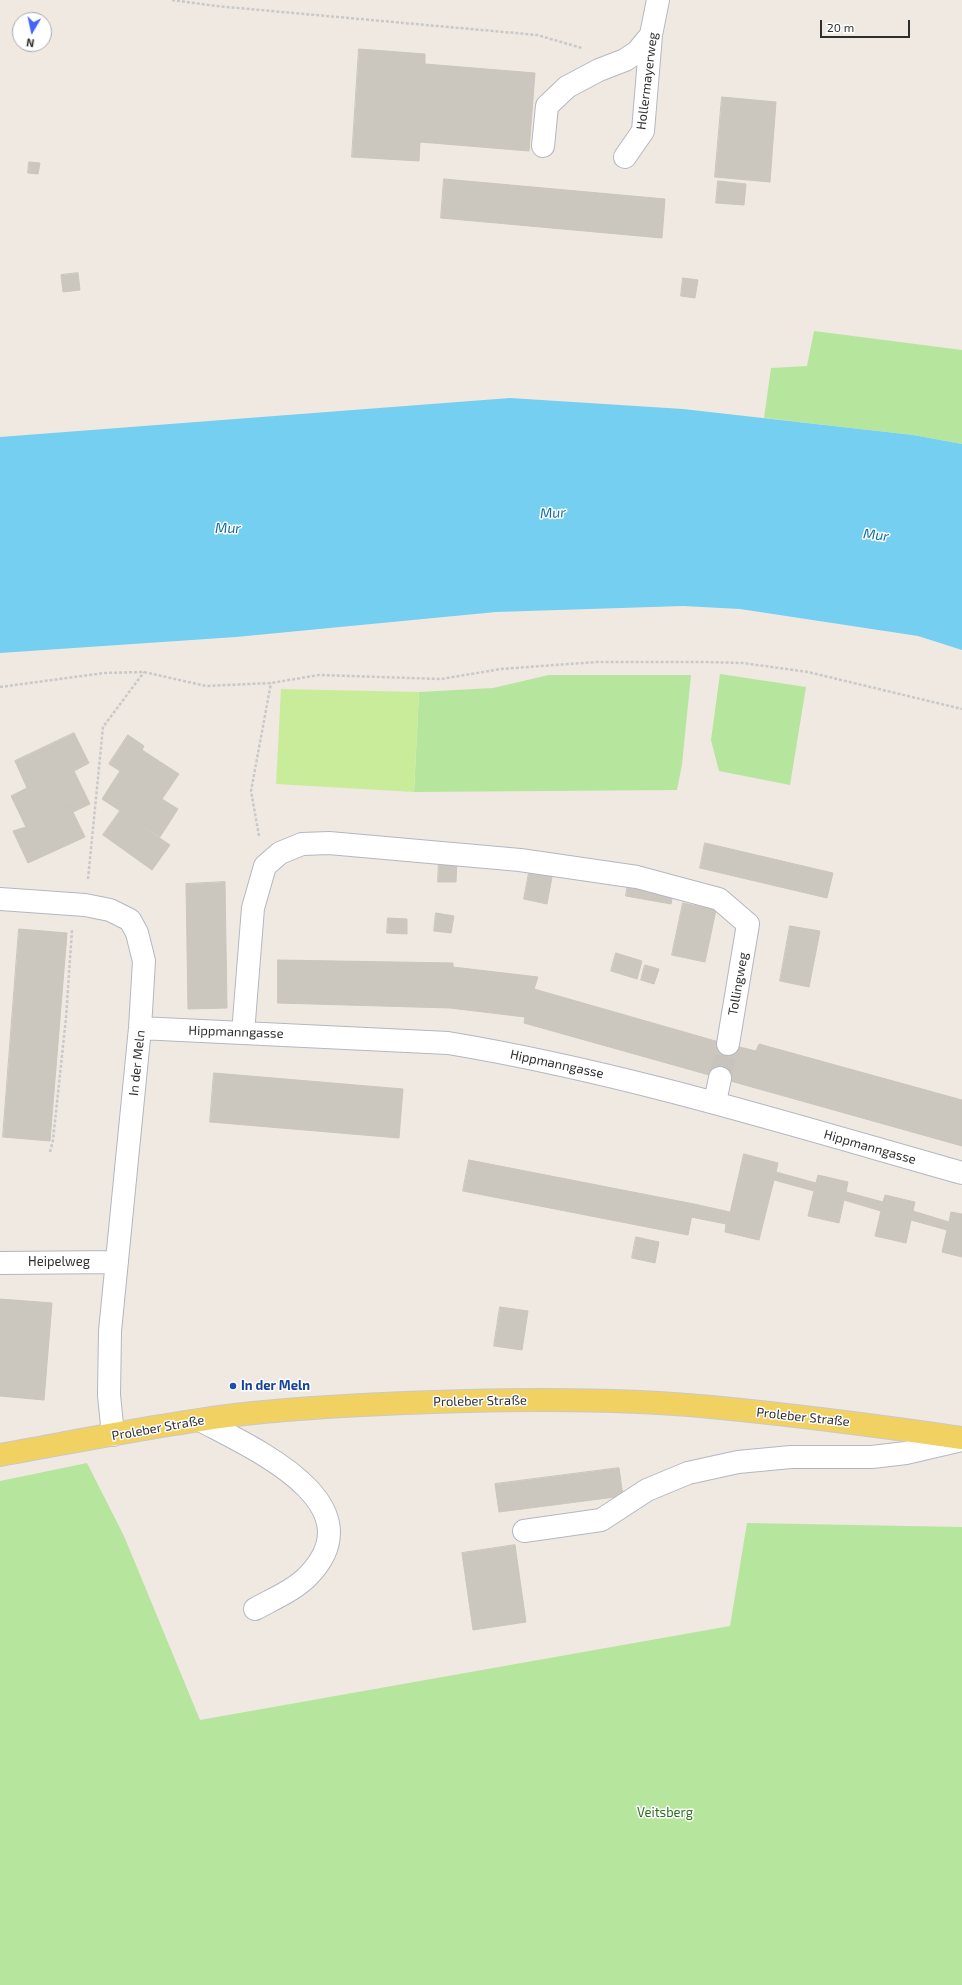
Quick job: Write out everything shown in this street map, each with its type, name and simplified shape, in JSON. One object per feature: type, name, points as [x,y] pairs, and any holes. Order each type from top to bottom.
[{"type":"main road","name":"Proleber Straße","points":[[0,1455],[200,1420],[318,1407],[422,1402],[523,1400],[610,1401],[717,1407],[874,1425],[962,1439]]},
{"type":"street","name":"Hollermayerweg","points":[[625,157],[643,131],[651,35],[658,0]]},
{"type":"street","points":[[543,146],[547,106],[567,87],[599,70],[625,60],[637,52],[651,35]]},
{"type":"street","name":"Tollingweg","points":[[265,866],[280,853],[302,844],[329,843],[520,860],[637,877],[719,899],[748,924],[728,1044]]},
{"type":"street","points":[[243,1033],[253,908],[265,866]]},
{"type":"street","name":"In der Meln","points":[[0,899],[85,905],[110,910],[130,920],[137,933],[144,961],[140,1028],[110,1331],[109,1395],[113,1435]]},
{"type":"street","name":"Hippmanngasse","points":[[140,1028],[448,1043],[574,1067],[714,1102],[962,1173]]},
{"type":"street","points":[[714,1102],[720,1078]]},
{"type":"street","name":"Heipelweg","points":[[0,1263],[117,1262]]},
{"type":"street","points":[[200,1420],[256,1450],[287,1470],[308,1487],[320,1503],[328,1522],[329,1538],[323,1557],[309,1575],[287,1592],[255,1609]]},
{"type":"street","points":[[524,1531],[601,1520],[654,1487],[688,1473],[738,1462],[791,1457],[872,1457],[906,1454],[962,1439]]},
{"type":"path","points":[[172,0],[216,6],[537,35],[625,60]]},
{"type":"path","points":[[0,687],[104,673],[144,672],[206,686],[271,684],[319,675],[441,679],[501,669],[596,662],[713,662],[808,672],[962,709]]},
{"type":"path","points":[[85,905],[102,727],[144,672]]},
{"type":"path","points":[[265,866],[251,791],[271,684]]},
{"type":"path","points":[[50,1152],[53,1140],[66,1018],[72,928]]},
{"type":"green space","points":[[814,331],[962,350],[962,444],[913,435],[764,418],[771,368],[807,366]]},
{"type":"green space","points":[[720,674],[806,687],[790,785],[719,771],[711,740]]},
{"type":"green space","points":[[549,675],[691,675],[682,764],[677,790],[414,792],[419,692],[493,688]]},
{"type":"green space","points":[[281,689],[419,692],[414,792],[276,784]]},
{"type":"green space","name":"Veitsberg","points":[[87,1463],[124,1536],[200,1720],[730,1626],[747,1523],[962,1527],[962,1985],[0,1985],[0,1481]]},
{"type":"water","name":"Mur","points":[[510,398],[683,409],[913,435],[962,444],[962,650],[918,636],[740,609],[683,606],[496,612],[236,637],[0,653],[0,437]]},
{"type":"building","points":[[359,49],[425,54],[425,64],[535,73],[529,151],[420,142],[419,161],[352,157]]},
{"type":"building","points":[[722,97],[776,102],[770,182],[715,177]]},
{"type":"building","points":[[29,162],[40,163],[38,174],[28,173]]},
{"type":"building","points":[[444,179],[665,199],[662,238],[441,218]]},
{"type":"building","points":[[718,181],[746,184],[744,205],[716,203]]},
{"type":"building","points":[[78,273],[80,290],[63,292],[61,275]]},
{"type":"building","points":[[683,278],[698,280],[695,298],[681,296]]},
{"type":"building","points":[[74,733],[89,763],[74,771],[90,804],[73,812],[70,806],[26,827],[11,796],[27,788],[15,761]]},
{"type":"building","points":[[128,735],[144,746],[142,750],[179,774],[162,799],[178,809],[160,837],[102,799],[120,771],[109,764]]},
{"type":"building","points":[[70,806],[85,837],[28,863],[13,831],[26,827]]},
{"type":"building","points":[[120,811],[170,845],[152,870],[103,835]]},
{"type":"building","points":[[705,843],[833,873],[827,898],[700,868]]},
{"type":"building","points":[[439,859],[457,860],[456,882],[438,882]]},
{"type":"building","points":[[531,862],[554,866],[547,904],[524,899]]},
{"type":"building","points":[[225,882],[227,1008],[188,1009],[186,884]]},
{"type":"building","points":[[628,883],[673,892],[671,904],[626,896]]},
{"type":"building","points":[[683,903],[716,910],[705,962],[672,955]]},
{"type":"building","points":[[436,913],[454,916],[451,933],[434,931]]},
{"type":"building","points":[[388,918],[407,919],[407,934],[387,933]]},
{"type":"building","points":[[790,926],[820,931],[809,987],[780,981]]},
{"type":"building","points":[[19,929],[67,933],[50,1141],[3,1137]]},
{"type":"building","points":[[616,953],[642,961],[637,979],[611,971]]},
{"type":"building","points":[[278,960],[453,963],[453,967],[538,977],[534,989],[719,1042],[756,1051],[759,1044],[962,1100],[962,1146],[524,1023],[525,1017],[450,1008],[278,1003]]},
{"type":"building","points":[[645,965],[659,969],[654,984],[641,980]]},
{"type":"building","points":[[214,1073],[403,1089],[399,1138],[210,1122]]},
{"type":"building","points":[[744,1154],[778,1163],[776,1172],[816,1183],[818,1175],[848,1182],[846,1192],[883,1202],[885,1195],[915,1202],[913,1211],[949,1222],[951,1212],[962,1214],[962,1257],[942,1252],[947,1230],[911,1220],[906,1243],[875,1236],[881,1211],[844,1200],[839,1223],[808,1216],[814,1191],[774,1180],[759,1240],[725,1232],[726,1224],[691,1217],[694,1204],[730,1212]]},
{"type":"building","points":[[469,1160],[694,1204],[688,1235],[463,1191]]},
{"type":"building","points":[[636,1237],[659,1242],[655,1263],[632,1258]]},
{"type":"building","points":[[0,1299],[52,1303],[44,1400],[0,1396]]},
{"type":"building","points":[[500,1307],[528,1311],[522,1350],[494,1346]]},
{"type":"building","points":[[619,1468],[623,1496],[499,1512],[495,1484]]},
{"type":"building","points":[[515,1545],[526,1622],[473,1630],[462,1553]]},
{"type":"tunnel","points":[[720,1078],[728,1044]]},
{"type":"place","name":"In der Meln","points":[[233,1386]]}]
